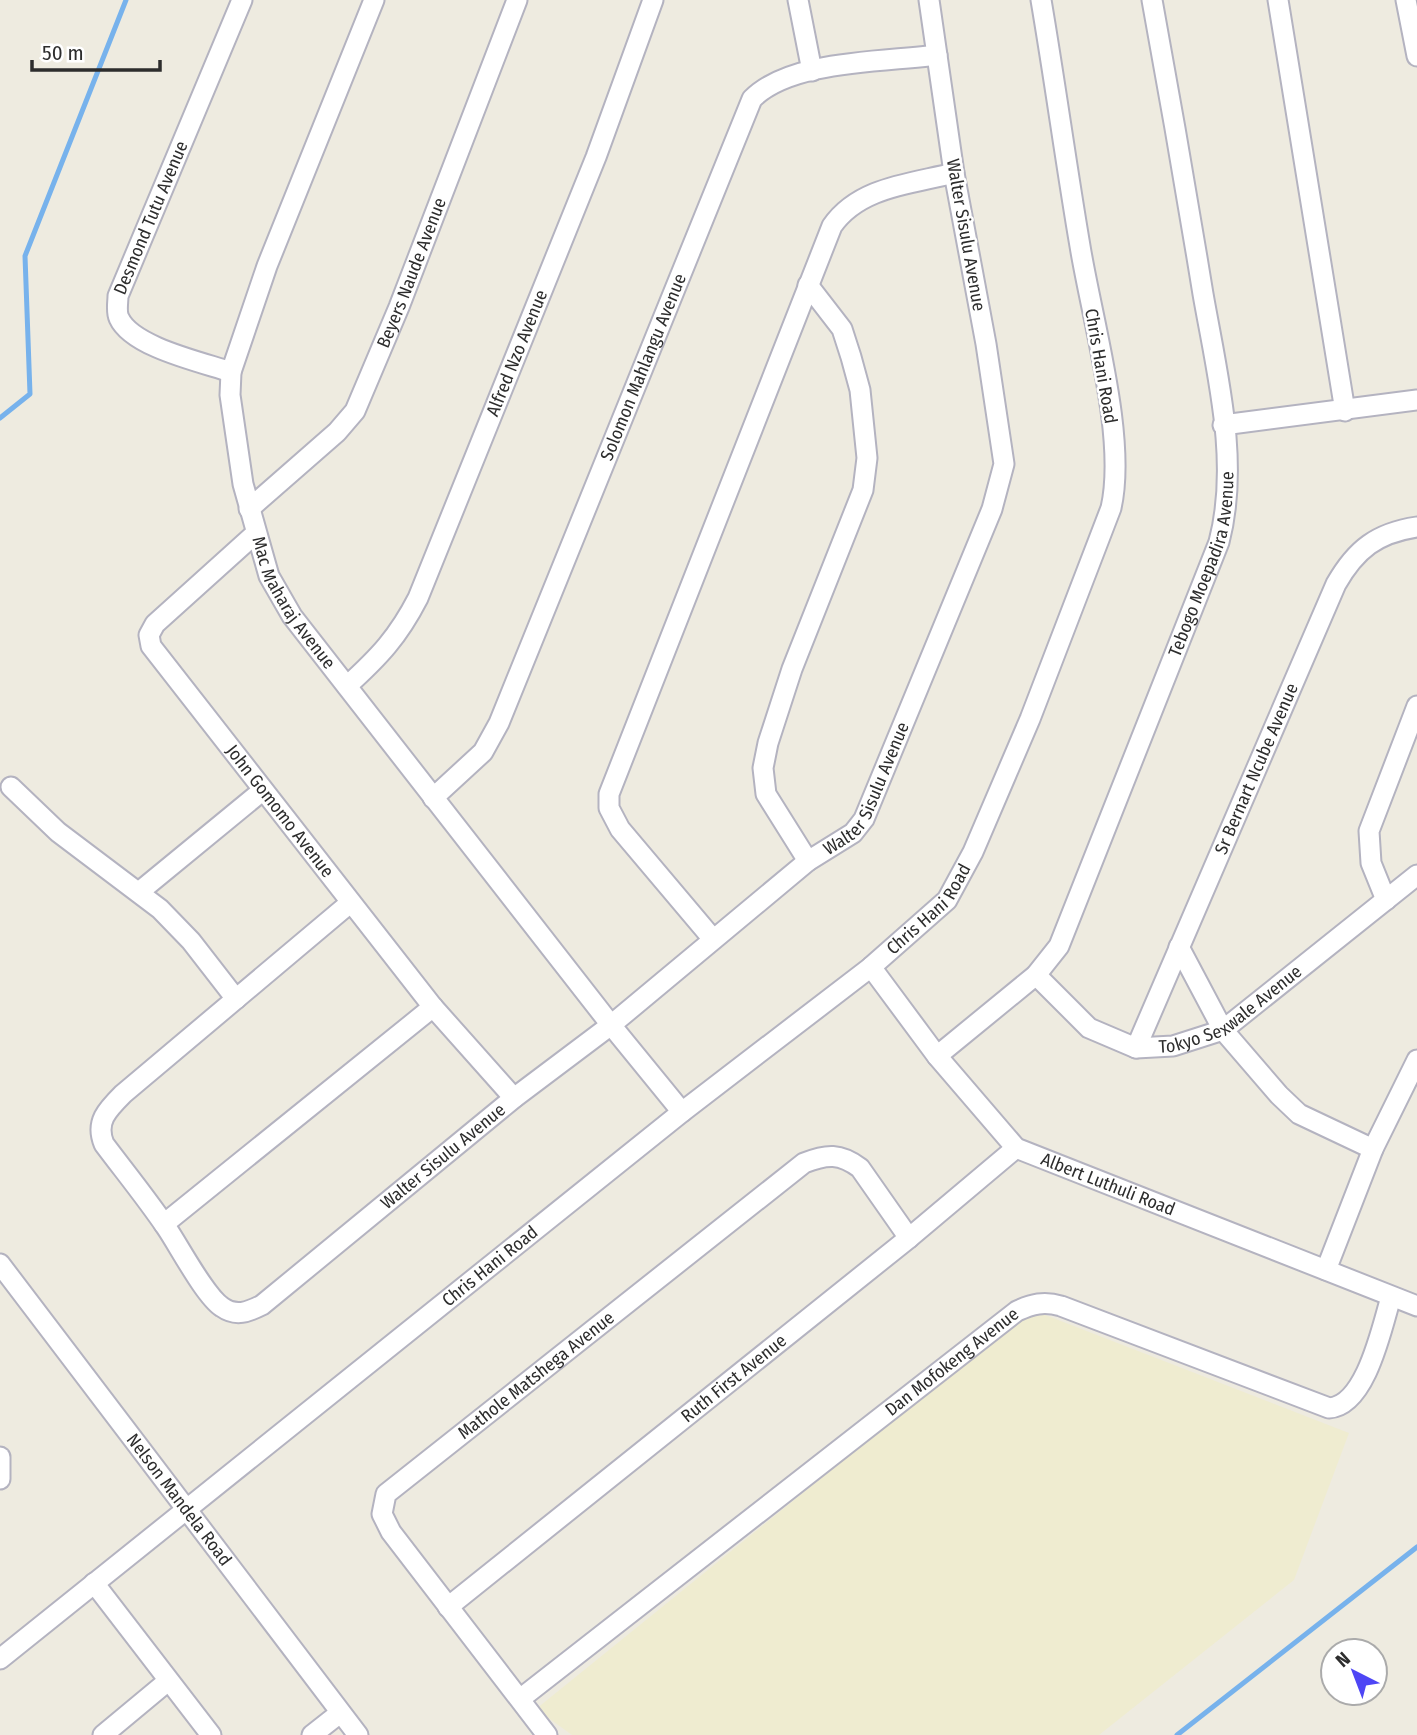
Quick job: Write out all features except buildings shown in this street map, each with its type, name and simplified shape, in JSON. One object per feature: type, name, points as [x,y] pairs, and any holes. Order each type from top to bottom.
[{"type":"street","name":"Desmond Tutu Avenue","points":[[231,372],[145,342],[128,331],[118,316],[118,296],[242,0]]},
{"type":"street","name":"Mac Maharaj Avenue","points":[[374,0],[267,266],[231,372],[230,396],[249,509],[269,576],[292,615],[611,1025],[682,1112]]},
{"type":"street","name":"Beyers Naude Avenue","points":[[249,509],[337,432],[355,411],[399,307],[517,0]]},
{"type":"street","name":"Alfred Nzo Avenue","points":[[347,686],[387,649],[401,631],[418,598],[591,169],[653,0]]},
{"type":"street","points":[[798,0],[812,71]]},
{"type":"street","name":"Walter Sisulu Avenue","points":[[164,1224],[219,1306],[239,1314],[262,1305],[514,1098],[611,1025],[712,938],[808,861],[853,833],[870,808],[992,509],[1003,474],[986,344],[954,173],[929,0]]},
{"type":"street","name":"Chris Hani Road","points":[[0,1659],[682,1112],[871,967],[947,900],[957,886],[1035,707],[1111,508],[1115,490],[1112,425],[1041,0]]},
{"type":"street","name":"Tebogo Moepadira Avenue","points":[[937,1056],[1036,975],[1051,958],[1063,935],[1219,542],[1229,495],[1223,425],[1152,0]]},
{"type":"street","points":[[1278,0],[1345,411]]},
{"type":"street","points":[[1406,0],[1417,56]]},
{"type":"street","name":"Solomon Mahlangu Avenue","points":[[433,798],[469,768],[496,730],[746,109],[759,91],[774,83],[812,71],[937,55]]},
{"type":"street","points":[[712,938],[620,829],[609,808],[609,794],[832,226],[851,204],[868,195],[954,173]]},
{"type":"street","points":[[808,285],[842,329],[852,357],[860,390],[867,458],[863,490],[792,668],[768,743],[763,768],[766,794],[808,861]]},
{"type":"street","points":[[1223,425],[1417,400]]},
{"type":"street","name":"Sr Bernart Ncube Avenue","points":[[1136,1048],[1336,584],[1361,548],[1381,535],[1417,527]]},
{"type":"street","name":"John Gomomo Avenue","points":[[256,533],[164,614],[149,635],[156,656],[433,1007],[514,1098]]},
{"type":"street","points":[[1386,900],[1371,863],[1367,846],[1369,831],[1417,706]]},
{"type":"street","points":[[11,787],[58,832],[139,892],[178,927],[236,999]]},
{"type":"street","points":[[139,892],[262,791]]},
{"type":"street","name":"Tokyo Sexwale Avenue","points":[[1036,975],[1089,1028],[1136,1048],[1173,1046],[1223,1030],[1417,875]]},
{"type":"street","points":[[350,903],[123,1094],[100,1124],[99,1133],[104,1144],[164,1224],[433,1007]]},
{"type":"street","points":[[1179,947],[1223,1030],[1279,1095],[1299,1114],[1373,1149]]},
{"type":"street","name":"Albert Luthuli Road","points":[[871,967],[937,1056],[1016,1148],[1417,1306]]},
{"type":"street","points":[[1326,1270],[1373,1149],[1417,1060]]},
{"type":"street","name":"Ruth First Avenue","points":[[448,1607],[909,1238],[1016,1148]]},
{"type":"street","name":"Mathole Matshega Avenue","points":[[547,1735],[384,1520],[383,1502],[394,1486],[804,1163],[822,1156],[837,1155],[850,1160],[860,1168],[909,1238]]},
{"type":"street","name":"Nelson Mandela Road","points":[[0,1264],[184,1511],[358,1735]]},
{"type":"street","name":"Dan Mofokeng Avenue","points":[[520,1699],[984,1334],[1024,1307],[1049,1303],[1061,1306],[1329,1408],[1343,1404],[1363,1380],[1391,1297]]},
{"type":"street","points":[[0,1457],[0,1479]]},
{"type":"street","points":[[94,1583],[211,1735]]},
{"type":"street","points":[[103,1735],[168,1681]]},
{"type":"street","points":[[312,1735],[340,1713]]},
{"type":"shaded area","points":[[1030,1309],[1349,1433],[1294,1580],[1099,1735],[572,1735],[536,1709]]},
{"type":"waterway","points":[[0,418],[30,394],[25,256],[126,0]]},
{"type":"waterway","points":[[1177,1735],[1417,1547]]}]
